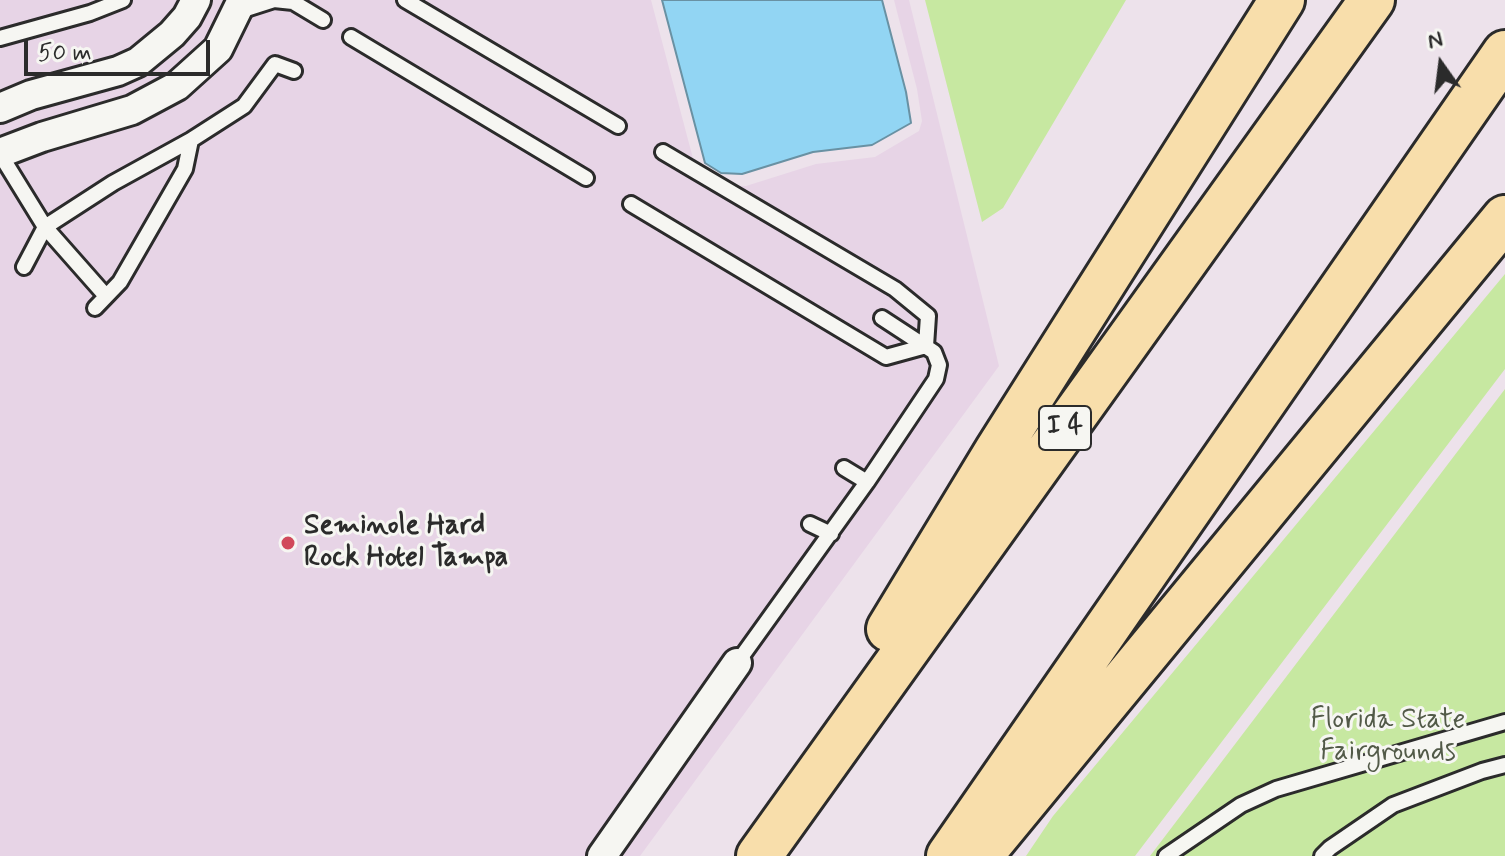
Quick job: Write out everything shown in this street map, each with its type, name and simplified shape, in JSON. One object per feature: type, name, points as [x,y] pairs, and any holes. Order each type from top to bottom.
[{"type":"highway","points":[[752,856],[997,451],[1282,0]]},
{"type":"highway","name":"I 4","points":[[759,856],[1372,0]]},
{"type":"highway","points":[[949,856],[1505,53]]},
{"type":"highway","points":[[980,856],[1505,218]]},
{"type":"highway","points":[[1462,270],[1505,227]]},
{"type":"street","points":[[0,108],[31,95],[118,71],[138,62],[172,34],[187,17],[196,0]]},
{"type":"street","points":[[0,154],[42,137],[111,118],[147,104],[177,86],[218,49],[238,8]]},
{"type":"street","points":[[602,856],[737,663]]},
{"type":"lane","points":[[0,38],[90,13],[123,0]]},
{"type":"lane","points":[[238,8],[246,9],[274,0],[295,1],[323,20]]},
{"type":"lane","points":[[405,0],[618,126]]},
{"type":"lane","points":[[351,37],[586,178]]},
{"type":"lane","points":[[24,267],[45,227],[244,106],[275,64],[294,71]]},
{"type":"lane","points":[[95,308],[120,282],[185,169],[191,140]]},
{"type":"lane","points":[[663,152],[895,289],[928,316],[926,346]]},
{"type":"lane","points":[[0,154],[45,227],[105,295]]},
{"type":"lane","points":[[631,204],[886,357],[926,346]]},
{"type":"lane","points":[[737,663],[831,534],[936,379],[939,365],[934,352],[882,318]]},
{"type":"lane","points":[[844,468],[867,482]]},
{"type":"lane","points":[[810,524],[831,534]]},
{"type":"lane","points":[[1166,856],[1241,805],[1276,789],[1505,722]]},
{"type":"lane","points":[[1322,856],[1393,805],[1505,765]]},
{"type":"shaded area","points":[[0,0],[181,0],[164,23],[131,49],[113,58],[0,92]]},
{"type":"shaded area","points":[[211,0],[228,0],[207,39],[169,74],[141,91],[0,137],[0,123],[36,109],[122,85],[144,75],[181,45],[198,25]]},
{"type":"shaded area","points":[[256,0],[651,0],[695,166],[718,185],[746,186],[816,164],[875,157],[919,131],[922,121],[917,89],[894,0],[909,0],[999,366],[640,856],[619,856],[755,662],[735,644],[585,856],[0,856],[0,170],[25,158],[116,132],[153,117],[184,98],[229,57]]},
{"type":"green space","points":[[925,0],[1126,0],[1003,208],[982,222]]},
{"type":"green space","points":[[1505,274],[1505,369],[1135,856],[1026,856],[1053,816]]},
{"type":"green space","name":"Florida State Fairgrounds","points":[[1505,389],[1505,856],[1150,856]]},
{"type":"water","points":[[662,0],[882,0],[911,123],[872,145],[813,152],[742,174],[721,173],[705,163]]},
{"type":"place","name":"Seminole Hard Rock Hotel Tampa","points":[[288,543]]}]
